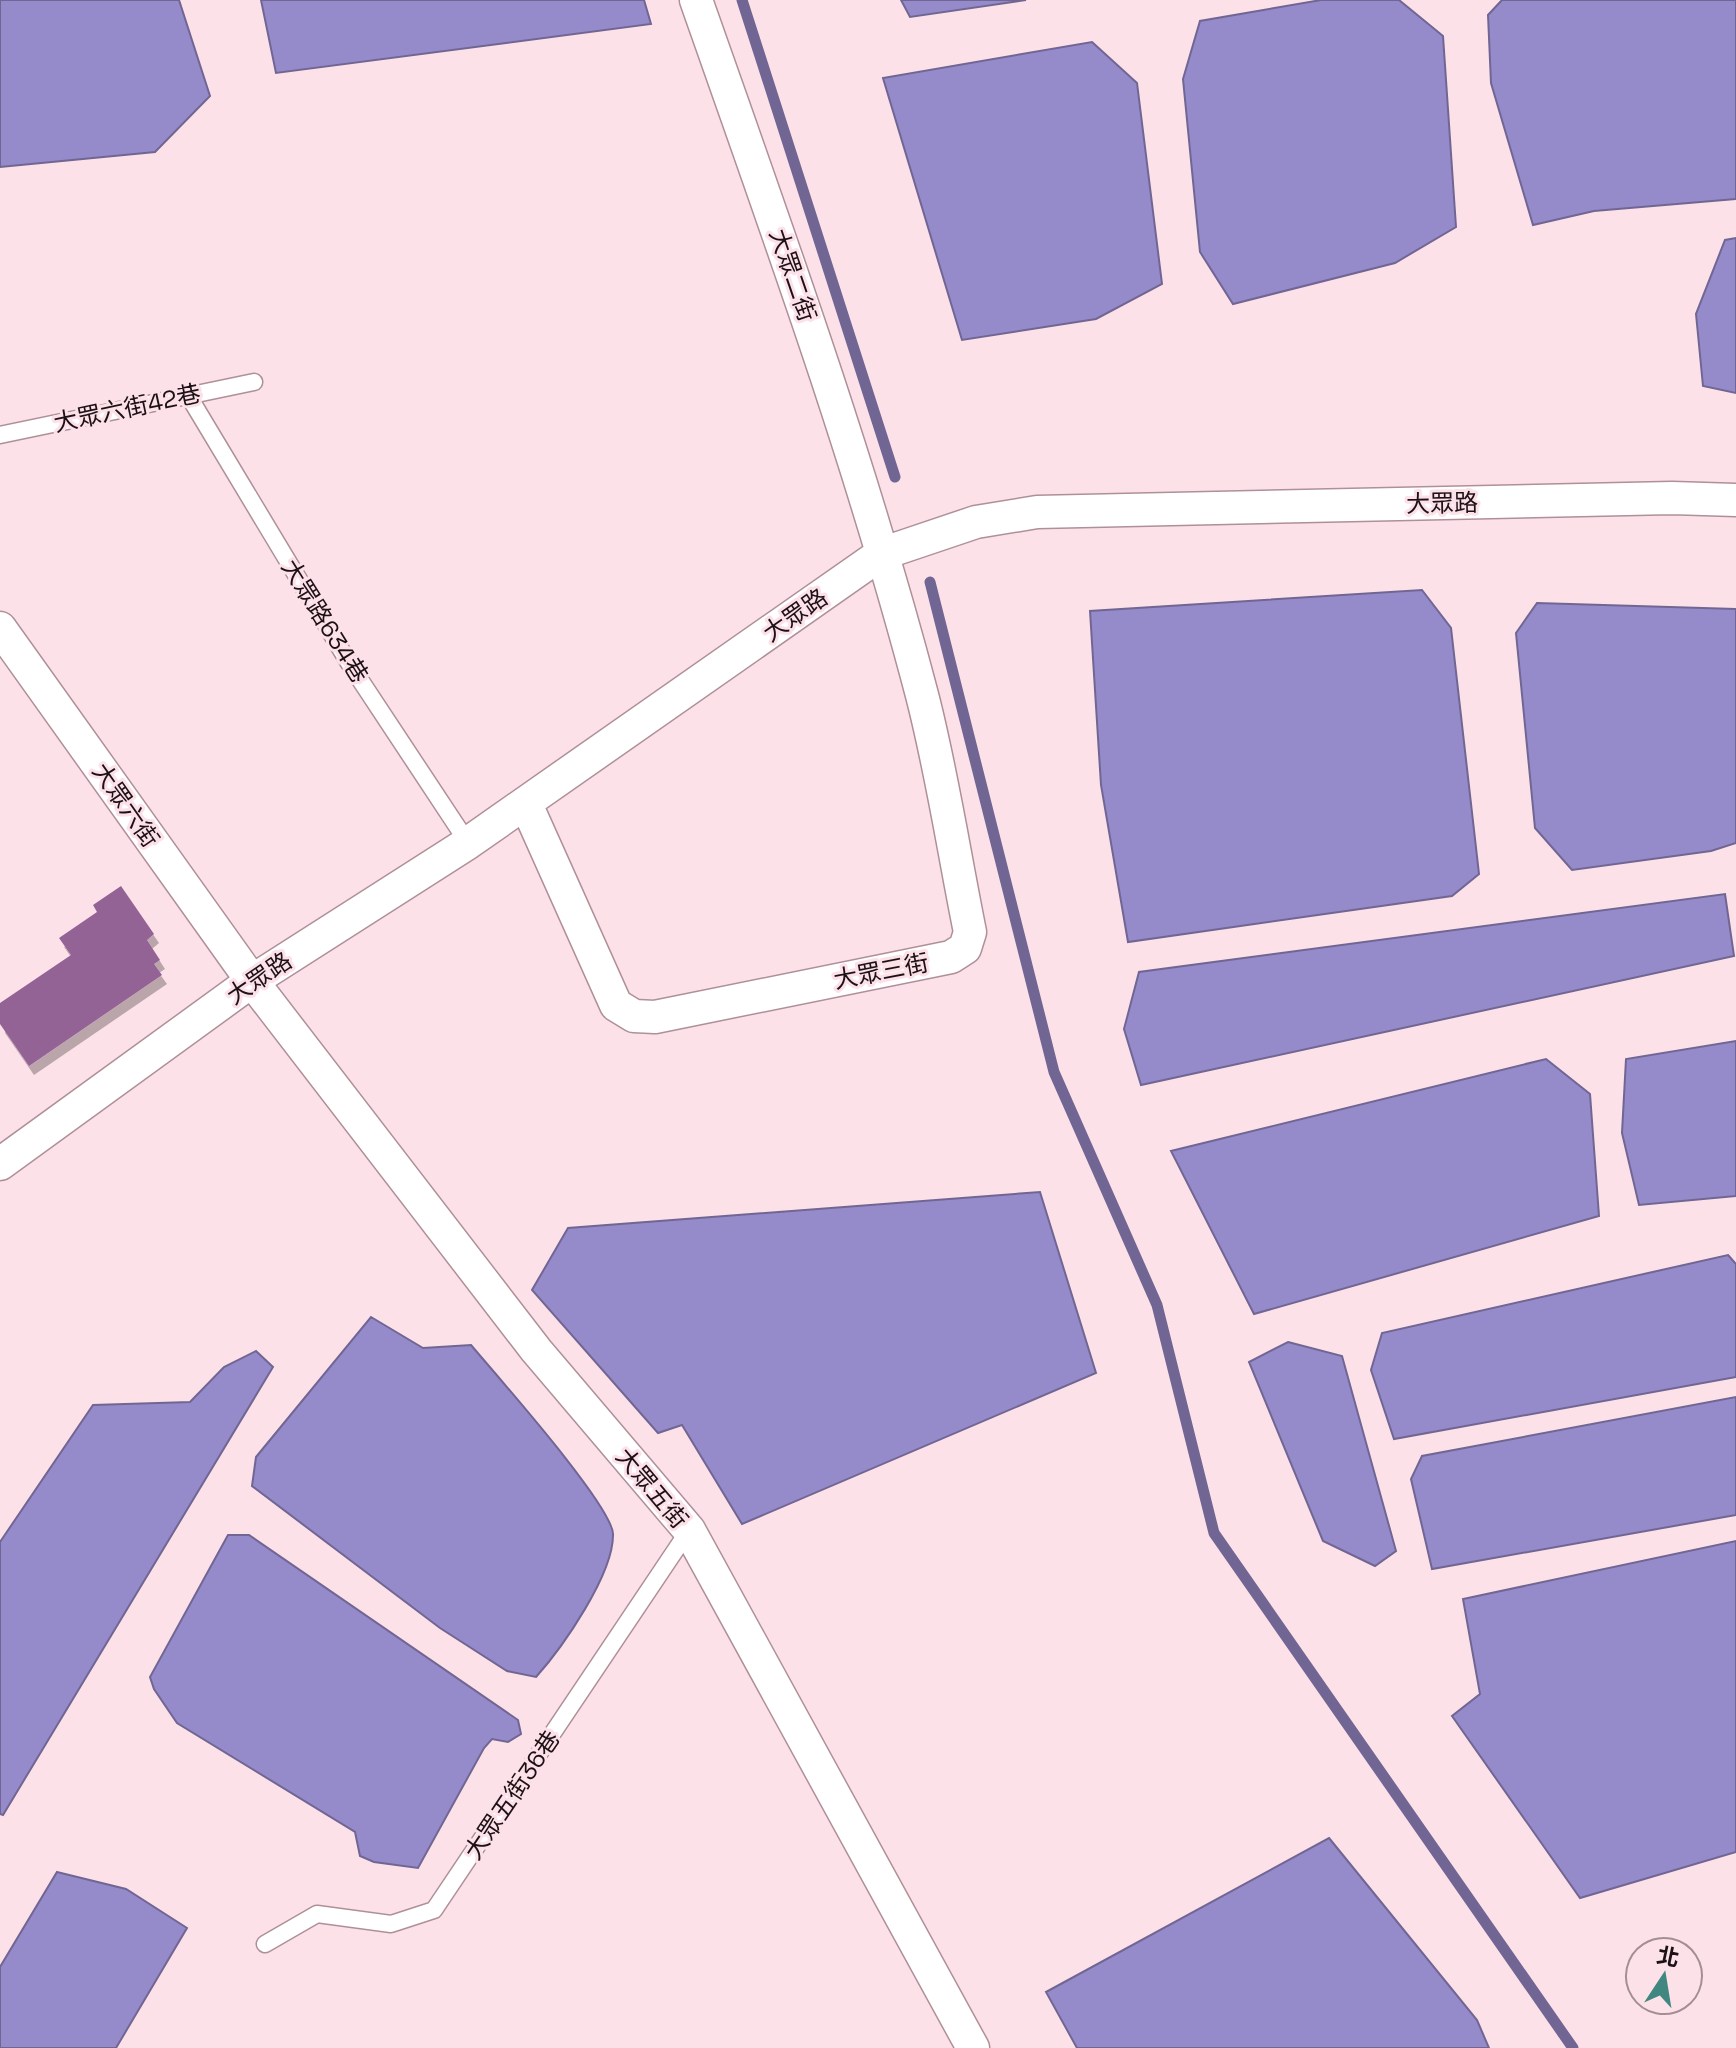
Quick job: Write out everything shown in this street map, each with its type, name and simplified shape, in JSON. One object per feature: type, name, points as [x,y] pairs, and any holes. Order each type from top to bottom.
[{"type":"street","name":"大眾二街","points":[[696,0],[811,325],[881,554]]},
{"type":"street","name":"大眾路","points":[[0,1164],[252,981],[526,804],[881,554],[976,522],[1037,512],[1736,500]]},
{"type":"street","name":"大眾三街","points":[[526,804],[616,1005],[634,1016],[655,1017],[951,957],[965,948],[970,932],[923,697],[881,554]]},
{"type":"street","name":"大眾六街","points":[[0,628],[252,981]]},
{"type":"street","name":"大眾五街","points":[[252,981],[536,1350],[689,1530],[973,2048]]},
{"type":"lane","name":"大眾六街42巷","points":[[0,435],[254,382]]},
{"type":"lane","name":"大眾路634巷","points":[[188,395],[349,663],[468,843]]},
{"type":"lane","name":"大眾五街36巷","points":[[265,1944],[317,1914],[391,1924],[434,1910],[689,1530]]},
{"type":"shaded area","points":[[0,0],[179,0],[210,96],[155,152],[0,167]]},
{"type":"shaded area","points":[[261,0],[644,0],[651,24],[276,73]]},
{"type":"shaded area","points":[[901,0],[1026,0],[910,17]]},
{"type":"shaded area","points":[[1321,0],[1399,0],[1443,36],[1456,227],[1395,263],[1233,304],[1200,252],[1183,79],[1200,21]]},
{"type":"shaded area","points":[[1502,0],[1736,0],[1736,199],[1594,211],[1533,225],[1491,83],[1488,15]]},
{"type":"shaded area","points":[[1092,42],[1137,83],[1162,284],[1096,319],[962,340],[883,78]]},
{"type":"shaded area","points":[[1736,238],[1736,393],[1703,386],[1696,314],[1725,240]]},
{"type":"shaded area","points":[[1422,590],[1451,628],[1479,874],[1452,896],[1128,942],[1101,785],[1090,611]]},
{"type":"shaded area","points":[[1537,603],[1736,609],[1736,843],[1711,851],[1572,870],[1535,828],[1516,633]]},
{"type":"shaded area","points":[[1725,894],[1734,956],[1141,1085],[1124,1029],[1139,972]]},
{"type":"shaded area","points":[[1736,1041],[1736,1196],[1639,1205],[1622,1133],[1626,1059]]},
{"type":"shaded area","points":[[1546,1059],[1590,1094],[1599,1216],[1254,1314],[1171,1151]]},
{"type":"shaded area","points":[[1040,1192],[1096,1373],[742,1524],[682,1425],[658,1433],[532,1290],[568,1228]]},
{"type":"shaded area","points":[[1728,1255],[1736,1264],[1736,1377],[1394,1439],[1371,1370],[1382,1333]]},
{"type":"shaded area","points":[[371,1317],[423,1348],[471,1345],[574,1469],[608,1519],[613,1534],[611,1550],[596,1589],[572,1630],[536,1677],[507,1671],[440,1628],[252,1486],[256,1457]]},
{"type":"shaded area","points":[[1288,1342],[1342,1356],[1396,1551],[1375,1566],[1323,1541],[1249,1362]]},
{"type":"shaded area","points":[[256,1351],[273,1367],[3,1815],[0,1814],[0,1542],[93,1405],[190,1402],[224,1367]]},
{"type":"shaded area","points":[[1736,1397],[1736,1515],[1432,1569],[1411,1479],[1422,1456]]},
{"type":"shaded area","points":[[228,1535],[249,1535],[518,1720],[521,1734],[508,1742],[492,1739],[484,1748],[418,1868],[374,1862],[360,1856],[355,1832],[177,1723],[154,1689],[150,1677]]},
{"type":"shaded area","points":[[1736,1541],[1736,1852],[1580,1898],[1452,1716],[1480,1694],[1463,1599]]},
{"type":"shaded area","points":[[1329,1838],[1477,2020],[1489,2048],[1077,2048],[1046,1992]]},
{"type":"shaded area","points":[[57,1872],[126,1889],[187,1928],[116,2048],[0,2048],[0,1967]]},
{"type":"building","points":[[121,886],[154,934],[147,940],[160,960],[154,964],[162,975],[29,1066],[0,1024],[0,1003],[71,955],[59,938],[97,912],[93,905]]},
{"type":"waterway","points":[[742,0],[895,477]]},
{"type":"waterway","points":[[930,582],[1054,1072],[1157,1305],[1214,1533],[1573,2048]]}]
